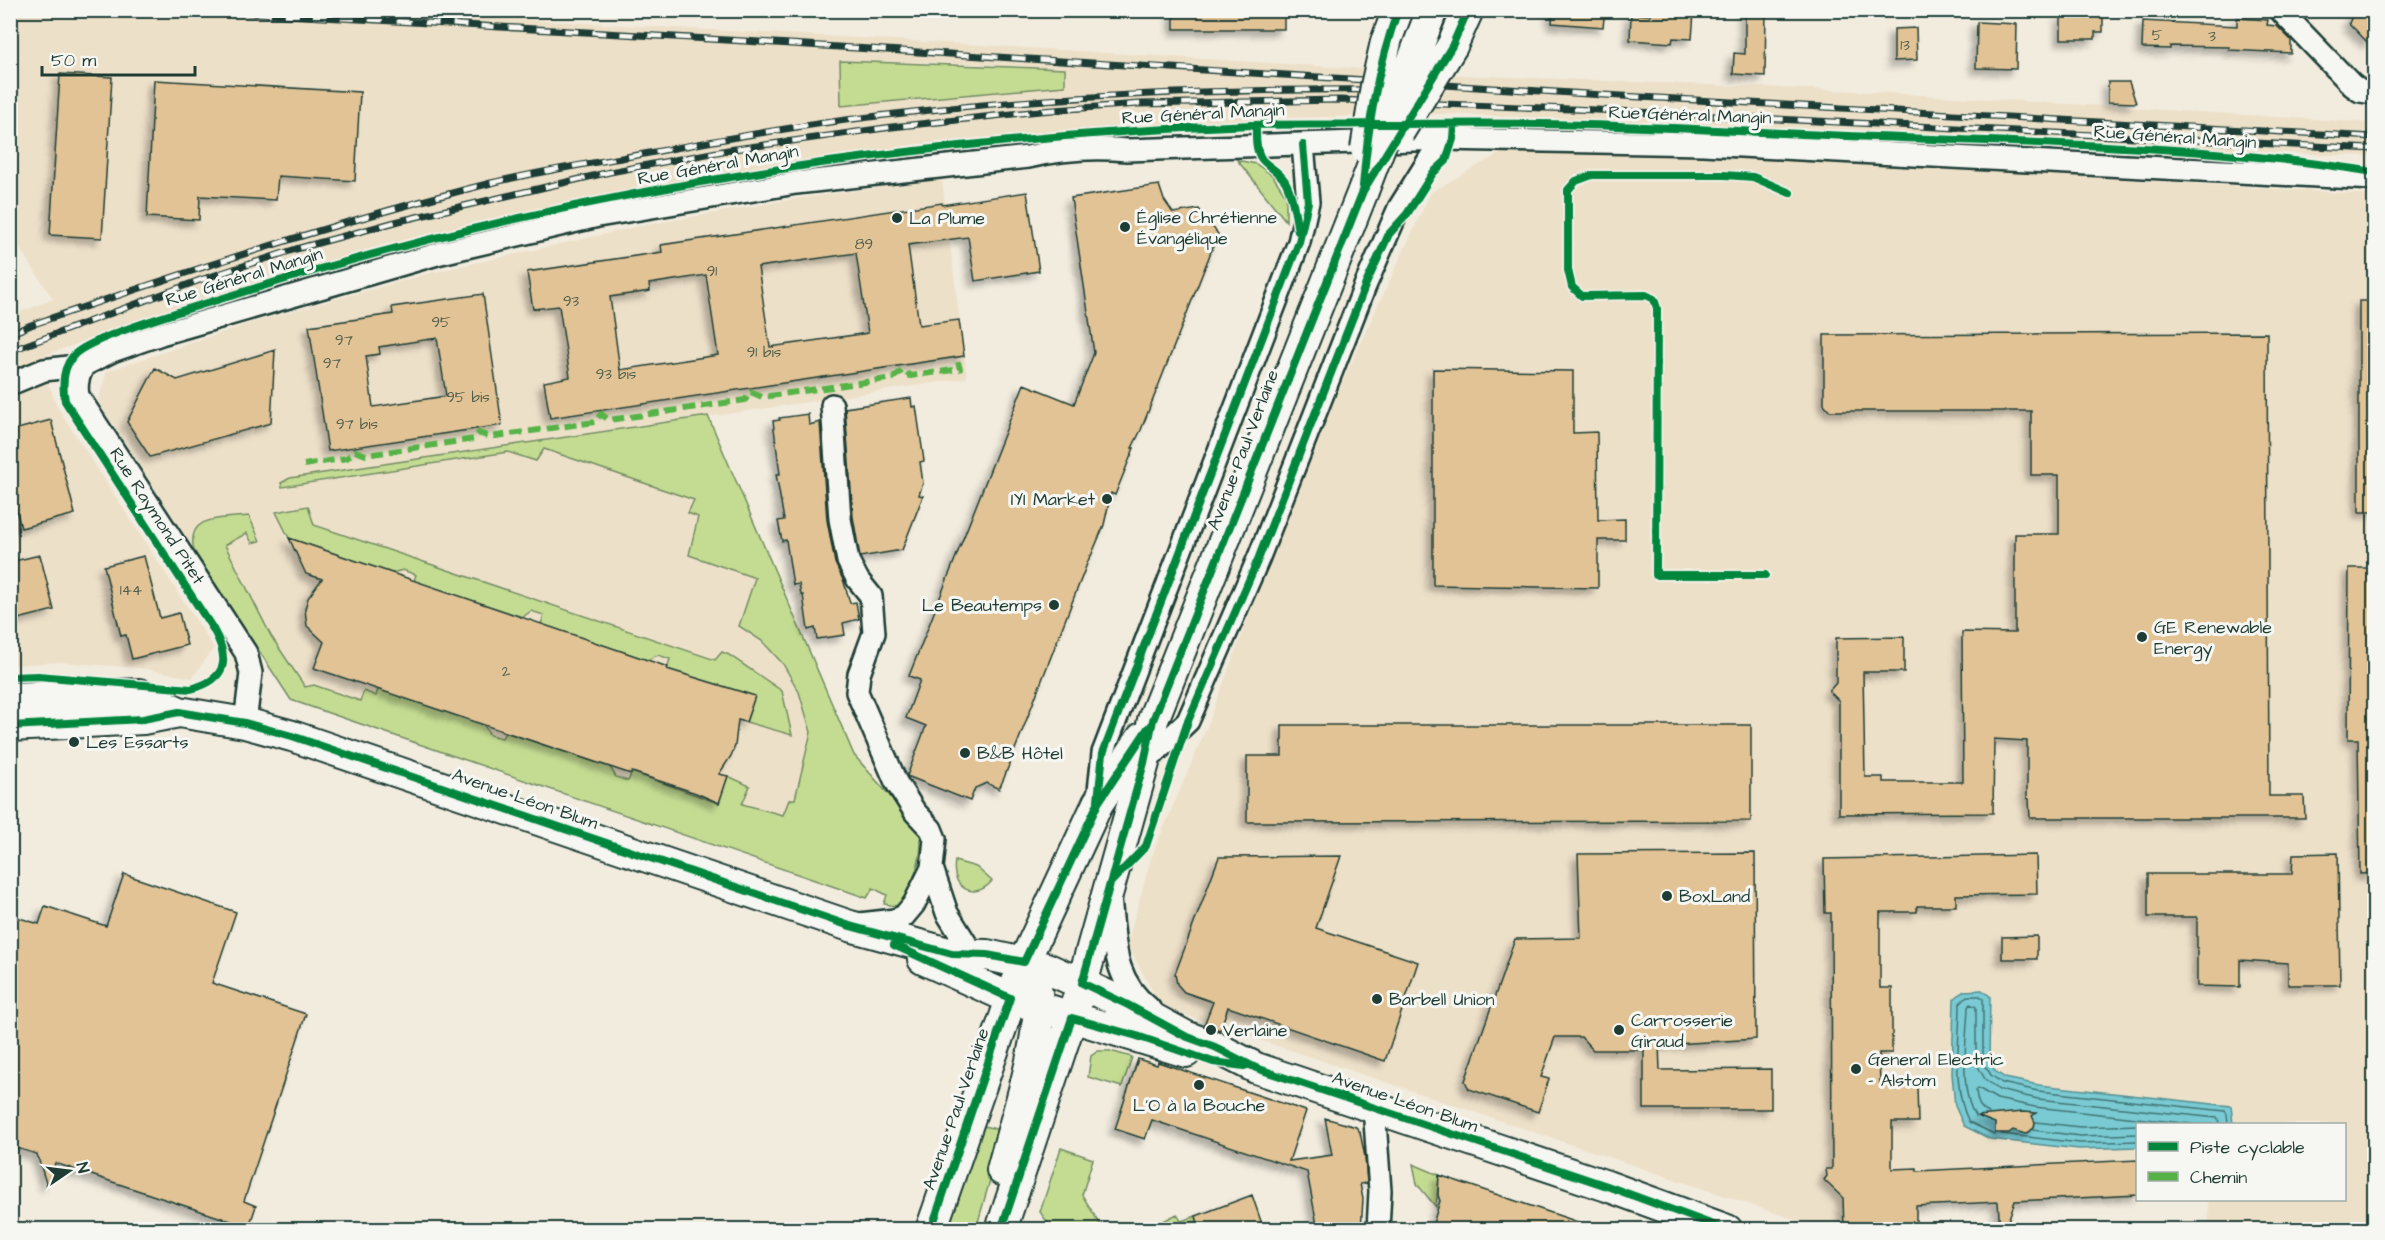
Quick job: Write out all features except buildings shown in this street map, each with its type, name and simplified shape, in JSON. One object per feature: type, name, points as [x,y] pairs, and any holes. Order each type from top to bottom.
[{"type":"street","points":[[1363,191],[1367,133],[1386,42],[1398,10]]},
{"type":"street","points":[[1363,191],[1432,10]]},
{"type":"street","points":[[1363,191],[1452,46],[1468,10]]},
{"type":"street","points":[[2280,10],[2352,85],[2360,91],[2374,93]]},
{"type":"street","points":[[1144,763],[1188,721],[1259,557],[1365,286],[1399,208],[1442,138]]},
{"type":"street","name":"Rue Général Mangin","points":[[10,384],[44,370],[84,365],[112,351],[161,334],[441,253],[598,216],[796,183],[1100,147],[1127,150],[1442,138],[1703,144],[2374,179]]},
{"type":"street","points":[[1098,803],[1103,753],[1299,242],[1308,202],[1303,145]]},
{"type":"street","name":"Avenue Paul Verlaine","points":[[932,1230],[1046,990],[1109,884],[1144,763],[1153,720],[1363,191]]},
{"type":"street","name":"Rue Raymond Pitet","points":[[84,365],[78,375],[76,386],[78,396],[246,653],[251,673],[245,723]]},
{"type":"street","points":[[832,405],[840,519],[848,561],[858,580],[871,596],[873,633],[859,674],[857,692],[896,782],[915,812],[931,829],[934,839],[932,868],[947,913],[973,955]]},
{"type":"street","name":"Avenue Léon Blum","points":[[10,698],[140,694],[179,712],[245,723],[292,736],[850,926],[952,954],[987,955],[1046,990]]},
{"type":"street","name":"Avenue Léon Blum","points":[[10,726],[143,719],[179,712]]},
{"type":"street","name":"Avenue Paul Verlaine","points":[[1000,1230],[1046,990],[1076,889],[1098,803],[1153,720]]},
{"type":"street","points":[[850,926],[895,920],[904,916],[914,904],[932,868]]},
{"type":"street","points":[[1109,884],[1117,956],[1124,982],[1135,998],[1185,1036]]},
{"type":"street","name":"Avenue Léon Blum","points":[[850,926],[909,952],[931,956],[979,974],[1046,990],[1128,1005],[1185,1036],[1215,1047],[1256,1068],[1727,1230]]},
{"type":"street","points":[[1046,990],[1137,1036],[1213,1062],[1256,1068]]},
{"type":"street","points":[[1374,1107],[1380,1191],[1378,1230]]},
{"type":"shaded area","points":[[11,11],[369,11],[949,43],[1463,75],[1858,91],[2374,123],[2374,156],[1858,130],[1442,114],[1287,118],[1052,131],[920,144],[795,162],[646,188],[496,219],[374,248],[150,317],[38,358],[58,408],[214,648],[192,678],[139,668],[61,662],[11,665],[11,316],[53,299],[11,235]],"holes":[[[840,61],[949,63],[1065,69],[842,106]]]},
{"type":"shaded area","points":[[1502,152],[1816,160],[2374,195],[2374,1229],[2209,1229],[2208,1201],[2346,1201],[2346,1123],[2136,1123],[2136,1197],[1916,1206],[1916,1229],[1823,1229],[1161,1007],[1127,944],[1152,855],[1208,724],[1313,444],[1431,192]]},
{"type":"shaded area","points":[[942,179],[967,378],[708,417],[854,755],[918,828],[890,855],[291,700],[98,401],[107,371],[253,322],[426,274],[640,226],[794,199]]},
{"type":"green space","points":[[840,61],[1065,69],[1065,86],[841,106]]},
{"type":"green space","points":[[1237,160],[1256,164],[1273,176],[1286,196],[1286,221]]},
{"type":"green space","points":[[708,416],[854,755],[918,828],[921,845],[918,864],[906,899],[896,906],[884,904],[887,895],[873,888],[867,898],[291,700],[194,551],[195,530],[201,524],[218,519],[249,516],[260,541],[252,543],[247,533],[225,545],[271,636],[305,687],[314,685],[360,701],[364,691],[376,696],[378,689],[484,725],[490,735],[502,738],[505,732],[610,767],[616,777],[628,781],[632,772],[718,803],[728,776],[750,786],[742,804],[783,815],[789,800],[795,799],[811,732],[799,692],[783,664],[762,641],[739,626],[755,578],[689,555],[698,517],[688,513],[694,500],[544,449],[536,461],[508,452],[282,487],[281,483],[290,478]]},
{"type":"green space","points":[[308,506],[314,525],[715,660],[722,652],[729,655],[782,691],[792,735],[746,722],[755,696],[667,669],[670,659],[658,655],[647,660],[541,624],[544,615],[531,611],[523,617],[414,581],[416,575],[403,570],[392,573],[289,538],[276,512]]},
{"type":"green space","points":[[955,861],[976,867],[992,881],[978,890],[965,889],[956,878]]},
{"type":"green space","points":[[1098,1051],[1110,1051],[1132,1057],[1122,1087],[1088,1077],[1091,1056]]},
{"type":"green space","points":[[984,1126],[1004,1131],[976,1229],[944,1230]]},
{"type":"green space","points":[[1061,1148],[1093,1159],[1082,1195],[1103,1229],[1052,1229],[1040,1212]]},
{"type":"green space","points":[[1413,1164],[1439,1175],[1436,1207],[1417,1184]]},
{"type":"green space","points":[[1177,1214],[1181,1221],[1196,1216],[1200,1229],[1182,1229],[1161,1222]]},
{"type":"water","points":[[1982,990],[1990,996],[1989,1060],[1995,1071],[2005,1078],[2039,1085],[2231,1106],[2233,1123],[2136,1123],[2136,1147],[2079,1149],[1990,1139],[1964,1126],[1955,1106],[1952,1074],[1954,999],[1964,991]]},
{"type":"railway","points":[[201,10],[744,41],[1603,95],[2374,137]]},
{"type":"railway","points":[[10,334],[31,325],[317,231],[433,198],[529,175],[801,126],[960,107],[1088,97],[1218,91],[1411,90]]},
{"type":"railway","points":[[10,351],[200,280],[296,249],[399,221],[610,172],[728,150],[892,127],[1040,111],[1139,104],[1340,100],[1597,110],[2374,149]]},
{"type":"marked path","points":[[304,465],[347,458],[355,451],[366,455],[474,439],[479,433],[489,437],[595,422],[601,414],[609,420],[745,400],[751,392],[762,397],[893,378],[903,370],[910,376],[960,369],[958,362]]},
{"type":"cycle path","points":[[1363,186],[1374,97],[1384,53],[1398,10]]},
{"type":"cycle path","points":[[1468,10],[1452,46],[1363,191],[1153,720],[1144,763],[1082,983],[1185,1036],[1215,1047],[1256,1068],[1607,1186],[1727,1230]]},
{"type":"cycle path","points":[[1111,882],[1146,846],[1188,721],[1259,557],[1365,286],[1389,234],[1407,214],[1433,173],[1446,161],[1453,139],[1454,124]]},
{"type":"cycle path","points":[[1256,125],[1259,154],[1263,161],[1279,173],[1285,181],[1292,199],[1298,231]]},
{"type":"cycle path","points":[[10,677],[38,676],[191,689],[212,680],[219,674],[222,666],[222,650],[213,629],[65,401],[63,389],[67,366],[73,356],[83,348],[151,321],[364,257],[488,225],[614,198],[740,175],[995,142],[1123,132],[1267,125],[1575,125],[2032,143],[2238,155],[2374,172]]},
{"type":"cycle path","points":[[1098,800],[1103,753],[1299,242],[1308,202],[1303,145]]},
{"type":"cycle path","points":[[1765,575],[1656,575],[1657,308],[1654,299],[1646,295],[1582,296],[1572,287],[1568,270],[1568,190],[1576,181],[1592,175],[1724,175],[1753,177],[1790,193]]},
{"type":"cycle path","points":[[10,726],[143,719],[179,712],[245,723],[292,736],[850,926],[952,954],[987,955],[1024,962],[1098,803],[1148,728]]},
{"type":"cycle path","points":[[894,945],[1010,998],[931,1230]]},
{"type":"cycle path","points":[[1001,1230],[1072,1018],[1137,1036],[1213,1062],[1244,1066]]},
{"type":"place","name":"La Plume","points":[[897,218]]},
{"type":"place","name":"Église Chrétienne Évangélique","points":[[1125,227]]},
{"type":"place","name":"IYI Market","points":[[1107,499]]},
{"type":"place","name":"Le Beautemps","points":[[1054,605]]},
{"type":"place","name":"GE Renewable Energy","points":[[2142,637]]},
{"type":"place","name":"Les Essarts","points":[[74,742]]},
{"type":"place","name":"B&B Hôtel","points":[[965,753]]},
{"type":"place","name":"BoxLand","points":[[1667,896]]},
{"type":"place","name":"Barbell Union","points":[[1377,999]]},
{"type":"place","name":"Verlaine","points":[[1211,1030]]},
{"type":"place","name":"Carrosserie Giraud","points":[[1619,1030]]},
{"type":"place","name":"General Electric - Alstom","points":[[1856,1069]]},
{"type":"place","name":"L'O à la Bouche","points":[[1199,1085]]}]
